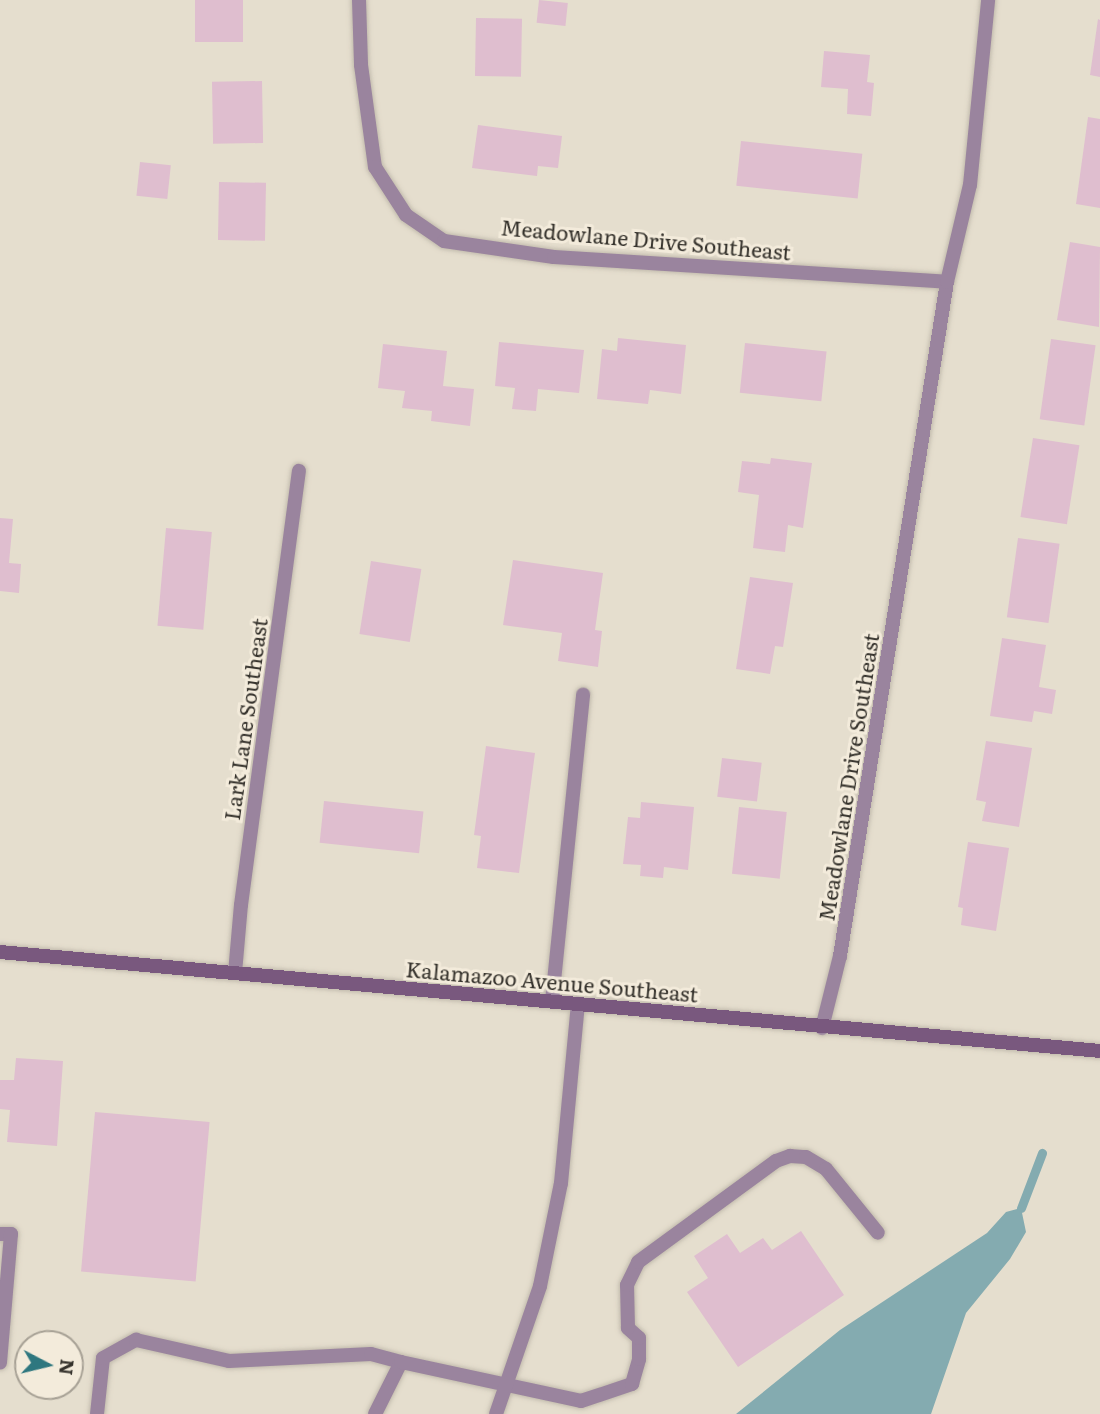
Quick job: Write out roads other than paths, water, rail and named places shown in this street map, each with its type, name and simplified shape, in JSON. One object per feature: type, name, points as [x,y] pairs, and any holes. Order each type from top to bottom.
[{"type":"main road","name":"Kalamazoo Avenue Southeast","points":[[0,952],[1100,1051]]},
{"type":"street","name":"Meadowlane Drive Southeast","points":[[359,0],[360,65],[375,167],[406,215],[444,241],[554,257],[947,282]]},
{"type":"street","name":"Meadowlane Drive Southeast","points":[[822,1028],[844,929],[947,282],[970,185],[988,0]]},
{"type":"street","name":"Lark Lane Southeast","points":[[235,973],[241,905],[299,471]]},
{"type":"street","points":[[552,1001],[583,695]]},
{"type":"street","points":[[496,1414],[540,1286],[561,1183],[578,1004]]},
{"type":"street","points":[[97,1414],[103,1358],[136,1340],[229,1362],[370,1354],[581,1401],[632,1384],[639,1359],[639,1338],[628,1328],[627,1286],[638,1262],[776,1161],[790,1156],[806,1157],[826,1169],[878,1233]]},
{"type":"street","points":[[0,1234],[11,1234],[0,1363]]},
{"type":"street","points":[[375,1414],[401,1362]]},
{"type":"water","points":[[1021,1208],[1026,1232],[1010,1259],[966,1313],[931,1414],[736,1414],[840,1330],[987,1233],[1006,1212]]},
{"type":"waterway","points":[[1021,1208],[1042,1153]]}]
